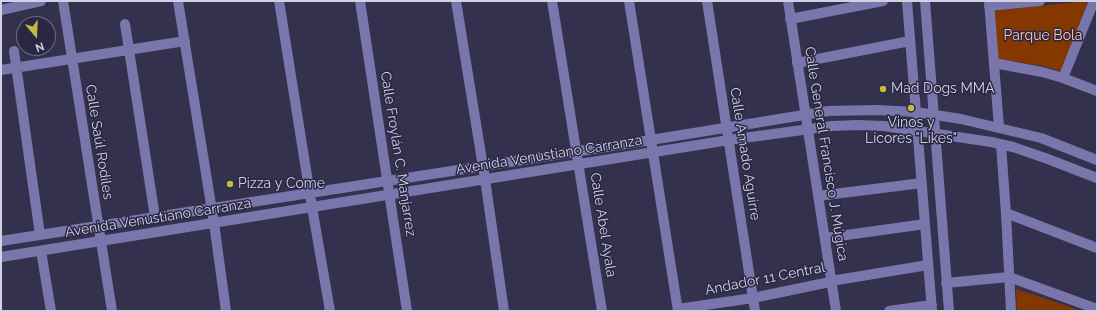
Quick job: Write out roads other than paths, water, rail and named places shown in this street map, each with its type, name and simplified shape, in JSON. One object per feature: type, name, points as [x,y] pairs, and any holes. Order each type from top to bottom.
[{"type":"street","points":[[1,10],[41,1]]},
{"type":"street","name":"Calle Saúl Rodiles","points":[[63,1],[112,311]]},
{"type":"street","points":[[178,1],[212,208],[226,311]]},
{"type":"street","points":[[279,1],[330,311]]},
{"type":"street","name":"Calle Froylán C. Manjarrez","points":[[360,1],[408,311]]},
{"type":"street","points":[[456,1],[504,311]]},
{"type":"street","name":"Calle Abel Ayala","points":[[552,1],[602,311]]},
{"type":"street","points":[[629,1],[678,310]]},
{"type":"street","name":"Calle Amado Aguirre","points":[[707,1],[755,311]]},
{"type":"street","name":"Calle General Francisco J. Múgica","points":[[788,1],[836,311]]},
{"type":"street","points":[[889,311],[932,308],[907,1]]},
{"type":"street","points":[[925,1],[949,311]]},
{"type":"street","points":[[999,127],[989,4],[1040,1]]},
{"type":"street","points":[[1063,78],[1094,1]]},
{"type":"street","points":[[790,19],[886,4]]},
{"type":"street","points":[[125,24],[155,217]]},
{"type":"street","points":[[1,70],[185,41]]},
{"type":"street","points":[[797,63],[910,41]]},
{"type":"street","points":[[14,51],[40,235]]},
{"type":"street","points":[[994,63],[1025,68],[1063,78],[1097,91]]},
{"type":"street","name":"Avenida Venustiano Carranza","points":[[1,241],[727,128],[805,114],[848,109],[933,114],[999,127],[1041,138],[1097,160]]},
{"type":"street","name":"Avenida Venustiano Carranza","points":[[1,257],[807,128],[858,125],[884,126],[1000,144],[1045,158],[1097,178]]},
{"type":"street","points":[[1000,144],[1006,213],[1011,311]]},
{"type":"street","points":[[818,196],[922,183]]},
{"type":"street","points":[[1006,213],[1097,248]]},
{"type":"street","points":[[825,238],[925,224]]},
{"type":"street","points":[[41,251],[51,311]]},
{"type":"street","name":"Andador 11 Central","points":[[678,310],[753,298],[832,281],[928,265]]},
{"type":"street","points":[[946,283],[1009,277],[1097,309]]},
{"type":"place","name":"Mad Dogs MMA","points":[[883,89]]},
{"type":"place","name":"Vinos y Licores \"Likes\"","points":[[911,108]]},
{"type":"place","name":"Pizza y Come","points":[[230,184]]},
{"type":"park label","name":"Parque Bola","points":[[1043,36]]}]
